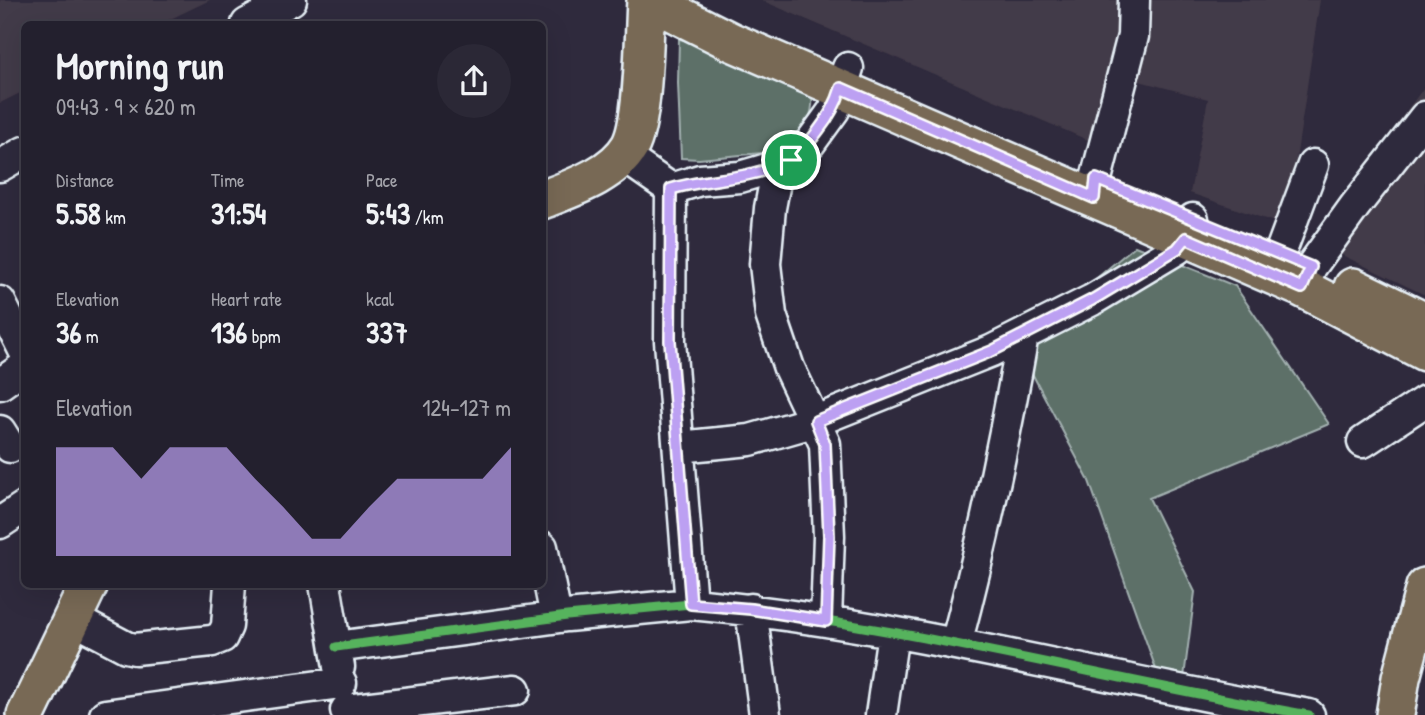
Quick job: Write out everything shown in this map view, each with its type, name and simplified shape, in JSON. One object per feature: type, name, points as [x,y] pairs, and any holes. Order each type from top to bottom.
[{"type":"main road","points":[[546,198],[605,172],[630,146],[638,122],[647,0],[732,42],[988,128],[1095,188],[1291,271],[1425,321]]},
{"type":"main road","points":[[696,0],[845,78]]},
{"type":"main road","points":[[1291,271],[1425,352]]},
{"type":"main road","points":[[1395,715],[1401,678],[1425,587]]},
{"type":"main road","points":[[26,715],[87,588]]},
{"type":"street","points":[[252,21],[291,0]]},
{"type":"street","points":[[1095,188],[1133,36],[1134,0]]},
{"type":"street","points":[[671,189],[700,180],[740,177],[791,160],[810,143],[834,110],[845,78]]},
{"type":"street","points":[[1291,271],[1355,206],[1425,117]]},
{"type":"street","points":[[0,166],[21,154]]},
{"type":"street","points":[[622,155],[671,189]]},
{"type":"street","points":[[1291,271],[1313,165]]},
{"type":"street","points":[[778,166],[770,208],[765,264],[771,315],[789,368],[825,444],[829,536],[826,621]]},
{"type":"street","points":[[671,189],[670,341],[691,604]]},
{"type":"street","points":[[679,447],[750,440],[816,421],[992,351],[1092,300],[1177,249],[1189,228]]},
{"type":"street","points":[[0,302],[21,344]]},
{"type":"street","points":[[956,644],[991,501],[1023,335]]},
{"type":"street","points":[[0,383],[21,369]]},
{"type":"street","points":[[1363,442],[1425,401]]},
{"type":"street","points":[[0,523],[21,509]]},
{"type":"street","points":[[546,567],[556,617]]},
{"type":"street","points":[[71,618],[126,647],[135,649],[212,642],[222,637],[227,626],[230,588]]},
{"type":"street","points":[[326,588],[345,703]]},
{"type":"street","points":[[336,647],[556,617],[691,604],[751,609],[956,644],[1297,714]]},
{"type":"street","points":[[751,609],[765,715]]},
{"type":"street","points":[[881,715],[893,633]]},
{"type":"street","points":[[105,715],[345,703],[515,690]]},
{"type":"shaded area","points":[[0,0],[210,0],[166,21],[21,21],[21,92],[0,103]]},
{"type":"shaded area","points":[[761,0],[1320,0],[1286,226],[1190,193],[1208,99],[1124,77],[1104,147]]},
{"type":"shaded area","points":[[1425,86],[1425,295],[1311,240]]},
{"type":"green space","points":[[679,39],[705,44],[811,86],[812,107],[807,123],[782,151],[699,159],[681,158]]},
{"type":"green space","points":[[1135,246],[1235,286],[1329,424],[1149,498],[1195,592],[1183,685],[1157,672],[1089,481],[1017,345]]},
{"type":"cycle path","points":[[336,647],[567,616],[691,604],[670,341],[671,189]]},
{"type":"cycle path","points":[[691,604],[847,624],[1309,715]]},
{"type":"route","points":[[841,88],[1094,198],[1096,179],[1311,267],[1302,288],[1186,238],[1177,249],[1092,300],[992,351],[816,421],[825,444],[829,536],[826,621],[751,609],[691,604],[670,341],[671,189],[700,180],[740,177],[791,160],[810,143],[834,110],[841,88]]}]
